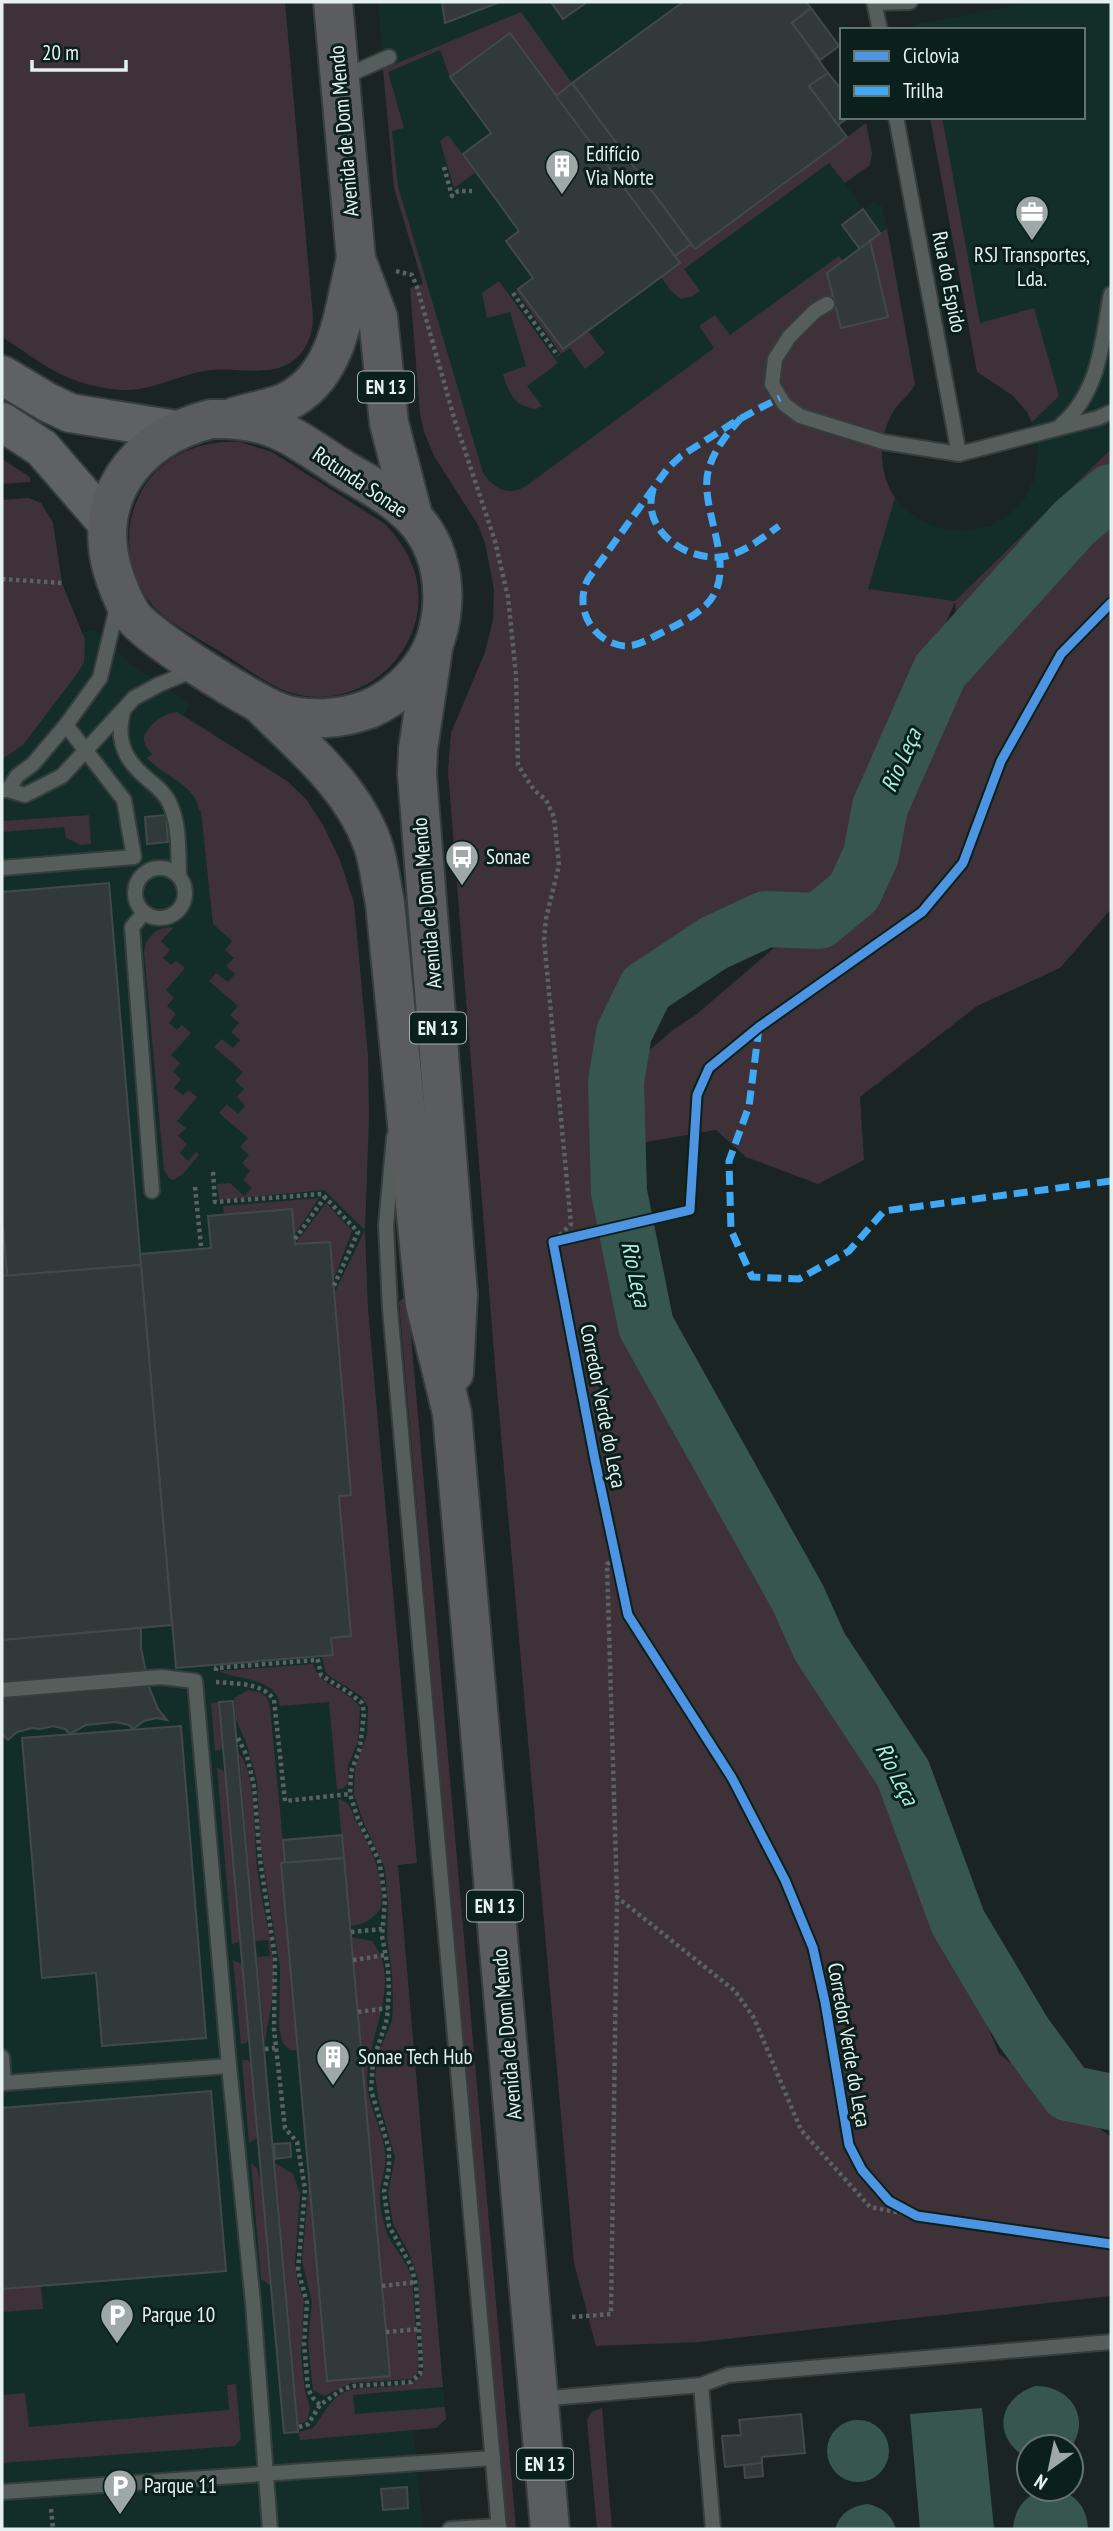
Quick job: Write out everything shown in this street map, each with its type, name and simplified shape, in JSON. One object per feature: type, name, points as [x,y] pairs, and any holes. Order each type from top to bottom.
[{"type":"main road","name":"Avenida de Dom Mendo","points":[[332,2],[356,259],[378,317],[389,423],[412,516]]},
{"type":"main road","name":"Avenida de Dom Mendo","points":[[228,419],[287,402],[306,389],[317,376],[338,341],[356,259]]},
{"type":"main road","points":[[2,375],[70,413],[176,430]]},
{"type":"main road","name":"Rotunda Sonae","points":[[211,419],[228,419],[262,423],[294,438],[393,500],[412,516],[430,542],[441,570],[444,604],[434,645],[415,674],[374,706],[358,713],[315,719],[281,713],[258,702],[149,633],[132,615],[121,594],[107,547],[107,523],[113,498],[132,466],[158,441],[176,430],[211,419]]},
{"type":"main road","points":[[2,422],[41,448],[107,523]]},
{"type":"main road","name":"Avenida de Dom Mendo","points":[[434,645],[418,749],[417,774],[458,1296],[452,1413],[550,2529]]},
{"type":"main road","name":"Avenida de Dom Mendo","points":[[258,702],[341,787],[354,804],[374,848],[385,903],[425,1304],[452,1413]]},
{"type":"lane","points":[[880,28],[874,2],[910,2]]},
{"type":"lane","points":[[339,79],[389,57]]},
{"type":"lane","name":"Rua do Espido","points":[[896,119],[960,454]]},
{"type":"lane","points":[[1058,428],[1078,408],[1095,377],[1111,294]]},
{"type":"lane","points":[[827,304],[789,337],[775,359],[772,384],[784,404],[800,416],[884,442],[960,454],[1111,412]]},
{"type":"lane","points":[[121,594],[100,678],[33,764],[5,790],[25,795],[62,776],[134,698],[202,667]]},
{"type":"lane","points":[[123,709],[118,730],[123,747],[139,772],[153,782],[168,799],[176,818],[179,876],[185,898],[177,913],[161,918],[144,913],[139,906],[135,890],[142,876],[149,871],[165,868],[179,876]]},
{"type":"lane","points":[[66,725],[124,800],[134,857],[142,876]]},
{"type":"lane","points":[[2,868],[134,857]]},
{"type":"lane","points":[[144,913],[132,927],[152,1191]]},
{"type":"lane","points":[[403,1098],[391,1148],[386,1225],[390,1309],[499,2528],[450,2529]]},
{"type":"lane","points":[[2,1690],[161,1677],[195,1681],[253,2303],[270,2529]]},
{"type":"lane","points":[[2,2057],[4,2083],[229,2066]]},
{"type":"lane","points":[[539,2399],[701,2385],[728,2375],[1111,2342]]},
{"type":"lane","points":[[701,2385],[713,2529]]},
{"type":"lane","points":[[2,2492],[493,2458]]},
{"type":"path","points":[[444,167],[452,196],[458,191],[472,191]]},
{"type":"path","points":[[417,287],[455,421],[495,541],[508,597],[516,675],[517,765],[534,790],[545,800],[554,817],[559,865],[546,919],[544,940],[571,1224],[553,1242]]},
{"type":"path","points":[[513,293],[558,356]]},
{"type":"path","points":[[2,579],[62,583]]},
{"type":"path","points":[[213,1172],[215,1202],[322,1194],[358,1232],[333,1288]]},
{"type":"path","points":[[195,1187],[201,1246]]},
{"type":"path","points":[[295,1239],[325,1197]]},
{"type":"path","points":[[553,1242],[578,1236]]},
{"type":"path","points":[[553,1242],[555,1255]]},
{"type":"path","points":[[614,1546],[619,1570]]},
{"type":"path","points":[[572,2317],[611,2314],[617,1897],[607,1564],[616,1559]]},
{"type":"path","points":[[216,1668],[317,1658],[321,1675],[362,1703],[364,1729],[351,1772],[350,1794],[358,1819],[379,1861],[385,1900],[382,1928],[388,1968],[387,2019],[373,2061],[371,2090],[389,2149],[389,2168],[384,2192],[389,2226],[411,2266],[416,2282],[421,2365],[416,2379],[411,2382],[343,2389],[320,2404],[312,2420],[299,2427]]},
{"type":"path","points":[[209,1682],[258,1687],[270,1694],[274,1700],[285,1801],[350,1794]]},
{"type":"path","points":[[237,1738],[247,1756],[254,1786],[260,1860],[275,1957],[275,2048],[279,2057],[285,2128],[297,2142],[305,2189],[299,2270],[307,2303],[304,2343],[309,2389],[320,2404]]},
{"type":"path","points":[[617,1897],[736,1991],[754,2018],[802,2130],[870,2207],[929,2217]]},
{"type":"path","points":[[351,1932],[382,1928]]},
{"type":"path","points":[[353,1959],[386,1955]]},
{"type":"path","points":[[358,2012],[387,2008]]},
{"type":"path","points":[[265,2049],[275,2048]]},
{"type":"path","points":[[890,2201],[917,2216]]},
{"type":"path","points":[[382,2286],[416,2282]]},
{"type":"path","points":[[386,2332],[419,2329]]},
{"type":"path","points":[[51,2504],[53,2529]]},
{"type":"shaded area","points":[[2,2],[285,2],[313,317],[308,343],[296,359],[271,370],[211,370],[149,387],[119,390],[67,377],[2,337]]},
{"type":"shaded area","points":[[378,2],[683,2],[573,83],[695,249],[866,123],[872,153],[871,162],[845,184],[863,209],[873,202],[882,206],[887,228],[494,517],[394,188]]},
{"type":"shaded area","name":"RSJ Transportes, Lda.","points":[[1036,2],[1111,2],[1111,449],[955,601],[867,589],[895,498],[906,510],[925,523],[946,530],[968,531],[990,526],[1009,514],[1025,498],[1035,477],[1038,447],[1027,412],[1012,395],[977,372],[930,119],[1085,119],[1085,28],[914,28],[913,25]]},
{"type":"shaded area","points":[[521,12],[572,83],[556,96],[509,33],[450,77],[440,50],[388,72],[404,128],[392,131],[398,186],[483,473],[497,487],[513,491],[526,486],[714,348],[699,326],[715,315],[730,335],[839,256],[843,261],[827,273],[841,328],[888,317],[870,241],[887,228],[915,384],[895,409],[885,431],[883,466],[889,488],[895,498],[868,589],[955,601],[1111,449],[1111,909],[1060,968],[977,1006],[860,1097],[864,1160],[818,1184],[746,1157],[716,1130],[640,1143],[637,1073],[646,1053],[697,1014],[774,948],[800,943],[869,905],[903,796],[960,663],[955,602],[923,675],[860,854],[832,882],[824,904],[810,915],[733,909],[652,963],[613,1028],[598,1072],[601,1118],[640,1345],[707,1464],[815,1673],[897,1798],[926,1878],[999,2054],[1111,2137],[1111,2296],[699,2342],[596,2346],[574,2263],[496,1378],[448,771],[451,733],[485,652],[493,620],[494,589],[485,543],[478,525],[434,456],[420,414],[410,288],[423,284],[394,188],[383,69]]},
{"type":"shaded area","points":[[930,119],[942,119],[980,323],[1034,308],[1059,396],[1032,422],[1012,395],[977,372]]},
{"type":"shaded area","points":[[866,123],[872,153],[870,165],[845,183],[829,163],[684,269],[700,291],[681,299],[671,291],[661,277],[680,263],[675,256],[691,244],[696,249]]},
{"type":"shaded area","points":[[448,135],[476,172],[454,188],[440,141]]},
{"type":"shaded area","points":[[499,281],[558,363],[527,386],[542,406],[536,409],[517,402],[503,374],[526,366],[510,312],[487,318],[482,293]]},
{"type":"shaded area","points":[[518,289],[563,349],[588,331],[605,353],[585,369],[570,348],[561,354],[516,291]]},
{"type":"shaded area","points":[[240,442],[272,452],[385,524],[408,556],[417,580],[416,620],[409,640],[397,658],[383,673],[365,685],[346,693],[325,697],[304,696],[283,690],[172,622],[153,606],[143,592],[131,561],[129,545],[133,512],[147,482],[168,461],[181,454],[209,444]]},
{"type":"shaded area","points":[[2,459],[30,477],[30,482],[2,484]]},
{"type":"shaded area","points":[[29,498],[41,503],[53,523],[62,583],[83,633],[94,629],[129,663],[190,703],[184,715],[300,792],[323,825],[340,860],[354,903],[368,1056],[365,1230],[368,1309],[417,1863],[398,1865],[446,2419],[436,2428],[414,2431],[423,2529],[2,2529],[2,500]]},
{"type":"shaded area","points":[[29,498],[41,503],[53,523],[62,583],[85,640],[84,662],[23,745],[2,759],[2,500]]},
{"type":"shaded area","points":[[177,712],[287,781],[306,799],[323,825],[340,860],[354,903],[368,1056],[365,1230],[324,1190],[219,1200],[217,1184],[230,1183],[244,1196],[252,1188],[243,1180],[250,1171],[242,1163],[249,1155],[240,1147],[248,1138],[219,1113],[227,1104],[238,1114],[245,1106],[237,1097],[244,1089],[235,1081],[243,1072],[214,1047],[222,1039],[233,1048],[240,1040],[231,1032],[239,1023],[230,1015],[238,1006],[209,981],[216,973],[228,982],[235,974],[226,966],[234,958],[225,950],[232,941],[213,924],[201,811],[197,801],[185,787],[147,758],[152,754],[144,742],[146,732],[158,720]]},
{"type":"shaded area","points":[[89,815],[91,844],[81,845],[66,838],[64,827],[2,832],[2,821]]},
{"type":"shaded area","points":[[169,927],[173,928],[161,941],[170,950],[163,958],[171,965],[176,961],[185,968],[166,990],[174,998],[167,1006],[176,1014],[169,1023],[177,1030],[182,1025],[191,1033],[171,1055],[180,1063],[173,1072],[181,1079],[174,1088],[183,1095],[188,1090],[197,1097],[177,1121],[186,1128],[178,1136],[187,1144],[180,1153],[188,1161],[196,1152],[199,1155],[182,1175],[173,1180],[164,1170],[144,952],[152,935]]},
{"type":"shaded area","points":[[319,1198],[294,1235],[292,1209],[224,1215],[223,1206]]},
{"type":"shaded area","points":[[326,1203],[352,1231],[333,1281],[329,1242],[295,1244]]},
{"type":"shaded area","points":[[365,1230],[368,1309],[417,1863],[398,1865],[443,2387],[353,2395],[355,2414],[445,2407],[446,2419],[436,2428],[300,2440],[299,2432],[313,2428],[339,2395],[354,2389],[412,2382],[419,2377],[423,2369],[418,2279],[409,2253],[393,2224],[388,2193],[395,2157],[379,2102],[375,2076],[379,2051],[392,2021],[393,2004],[385,1869],[354,1795],[355,1768],[367,1735],[368,1707],[361,1696],[328,1675],[322,1656],[332,1655],[331,1638],[351,1636],[339,1496],[351,1494],[334,1294]]},
{"type":"shaded area","points":[[403,1298],[408,1302],[516,2529],[506,2529],[399,1302]]},
{"type":"shaded area","points":[[313,1664],[322,1678],[360,1707],[358,1742],[348,1765],[348,1783],[337,1790],[329,1702],[280,1706],[272,1690],[265,1685],[219,1671]]},
{"type":"shaded area","points":[[248,1690],[263,1694],[270,1707],[285,1863],[281,1864],[297,2050],[290,2050],[283,2043],[279,2028],[280,1968],[261,1849],[257,1781],[246,1742],[236,1720],[234,1698]]},
{"type":"shaded area","points":[[219,1702],[223,1746],[215,1751],[211,1703]]},
{"type":"shaded area","points":[[239,1753],[245,1763],[252,1793],[258,1874],[274,1968],[265,2045],[257,1957],[270,1956],[268,1940],[255,1941]]},
{"type":"shaded area","points":[[217,1767],[225,1772],[240,1938],[232,1944]]},
{"type":"shaded area","points":[[338,1799],[346,1802],[350,1808],[372,1853],[381,1884],[381,1907],[368,1921],[350,1926]]},
{"type":"shaded area","points":[[351,1937],[372,1941],[381,1957],[385,1974],[382,2009],[372,2045],[367,2080],[385,2153],[380,2190],[381,2213],[387,2234],[412,2279],[419,2366],[416,2376],[411,2379],[351,2383],[324,2396],[313,2390],[308,2342],[312,2302],[302,2261],[309,2181],[327,2380],[390,2375]]},
{"type":"shaded area","points":[[233,1960],[242,1964],[249,2039],[241,2044]]},
{"type":"shaded area","points":[[242,2060],[248,2060],[251,2064],[258,2137],[249,2143]]},
{"type":"shaded area","points":[[251,2163],[257,2168],[261,2181],[271,2286],[261,2279]]},
{"type":"shaded area","points":[[275,2163],[293,2174],[300,2194],[295,2263],[304,2301],[301,2355],[310,2408],[307,2421],[298,2424]]},
{"type":"shaded area","points":[[41,2286],[43,2309],[2,2312],[2,2289]]},
{"type":"shaded area","points":[[2,2378],[3,2395],[25,2393],[29,2427],[229,2410],[227,2385],[236,2384],[241,2439],[235,2446],[2,2463]]},
{"type":"shaded area","points":[[1035,2386],[1047,2387],[1067,2397],[1078,2414],[1078,2433],[1015,2433],[1015,2448],[1004,2431],[1004,2420],[1012,2400]]},
{"type":"shaded area","points":[[602,2408],[612,2529],[597,2529],[587,2421],[591,2412]]},
{"type":"shaded area","points":[[982,2408],[994,2529],[920,2529],[910,2414]]},
{"type":"shaded area","points":[[858,2420],[880,2429],[889,2451],[880,2473],[858,2482],[836,2473],[827,2451],[836,2429]]},
{"type":"shaded area","points":[[1023,2503],[1079,2503],[1085,2513],[1088,2529],[1013,2529],[1019,2507]]},
{"type":"shaded area","points":[[868,2504],[886,2512],[896,2529],[835,2529],[847,2511]]},
{"type":"building","points":[[442,2],[500,2],[445,23]]},
{"type":"building","points":[[551,2],[587,2],[563,19]]},
{"type":"building","points":[[683,2],[806,2],[811,8],[792,23],[828,73],[809,86],[847,137],[695,249],[572,83]]},
{"type":"building","points":[[811,8],[839,46],[820,60],[792,23]]},
{"type":"building","name":"Edifício Via Norte","points":[[510,33],[680,263],[563,349],[518,289],[533,278],[506,241],[519,231],[463,154],[491,133],[450,77]]},
{"type":"building","points":[[828,73],[840,88],[840,119],[846,119],[838,125],[809,86]]},
{"type":"building","points":[[572,83],[691,244],[675,256],[556,96]]},
{"type":"building","points":[[863,209],[880,233],[860,249],[842,225]]},
{"type":"building","points":[[870,241],[888,317],[841,328],[827,273]]},
{"type":"building","points":[[166,815],[168,842],[147,844],[145,817]]},
{"type":"building","points":[[109,883],[141,1265],[7,1276],[2,1215],[2,892]]},
{"type":"building","points":[[292,1209],[295,1244],[330,1242],[351,1495],[339,1496],[351,1636],[331,1638],[333,1655],[176,1668],[140,1254],[211,1248],[208,1216]]},
{"type":"building","points":[[2,1215],[7,1276],[2,1276]]},
{"type":"building","points":[[141,1265],[172,1625],[2,1640],[2,1276]]},
{"type":"building","points":[[141,1628],[141,1648],[149,1687],[158,1709],[167,1720],[156,1718],[144,1721],[133,1729],[129,1725],[116,1722],[86,1725],[70,1734],[65,1729],[53,1726],[32,1728],[17,1732],[8,1740],[2,1734],[2,1640]]},
{"type":"building","points":[[233,1701],[298,2432],[284,2433],[219,1702]]},
{"type":"building","points":[[181,1726],[206,2038],[102,2046],[96,1973],[42,1978],[22,1738]]},
{"type":"building","points":[[342,1835],[344,1858],[285,1863],[283,1840]]},
{"type":"building","name":"Sonae Tech Hub","points":[[344,1858],[390,2376],[327,2381],[281,1863]]},
{"type":"building","points":[[211,2091],[226,2271],[2,2289],[2,2108]]},
{"type":"building","points":[[290,2143],[291,2157],[275,2159],[274,2144]]},
{"type":"building","points":[[801,2414],[805,2453],[762,2457],[762,2463],[725,2467],[722,2436],[741,2435],[739,2420]]},
{"type":"building","points":[[762,2463],[763,2476],[745,2478],[744,2465]]},
{"type":"building","points":[[407,2487],[408,2508],[383,2510],[381,2489]]},
{"type":"waterway","name":"Rio Leça","points":[[1111,492],[1074,523],[940,671],[880,807],[871,855],[854,892],[819,921],[766,919],[714,943],[646,988],[624,1033],[616,1082],[619,1192],[646,1326],[798,1598],[820,1647],[903,1773],[958,1922],[1024,2033],[1068,2093],[1111,2102]]},
{"type":"marked path","points":[[741,418],[735,424],[724,438],[715,453],[707,478],[707,494],[720,562],[720,578],[715,593],[695,614],[647,640],[630,646],[610,642],[595,630],[586,615],[583,597],[588,579],[668,468],[681,456],[736,421],[742,418],[763,406],[780,398]]},
{"type":"marked path","points":[[653,490],[651,504],[659,529],[680,547],[706,557],[736,553],[779,526]]},
{"type":"marked path","points":[[759,1028],[749,1106],[729,1161],[731,1230],[752,1277],[799,1279],[849,1251],[884,1211],[1111,1181]]},
{"type":"cycle path","name":"Corredor Verde do Leça","points":[[1111,603],[1061,654],[1001,761],[963,863],[922,912],[759,1027],[709,1068],[697,1095],[690,1210],[553,1242],[628,1615],[732,1778],[785,1880],[813,1948],[849,2145],[862,2170],[889,2201],[917,2216],[1111,2244]]},
{"type":"place","name":"Edifício Via Norte","points":[[562,196]]},
{"type":"place","name":"RSJ Transportes, Lda.","points":[[1032,242]]},
{"type":"place","name":"Sonae","points":[[462,887]]},
{"type":"place","name":"Sonae Tech Hub","points":[[333,2087]]},
{"type":"place","name":"Parque 10","points":[[117,2345]]},
{"type":"place","name":"Parque 11","points":[[120,2516]]}]
